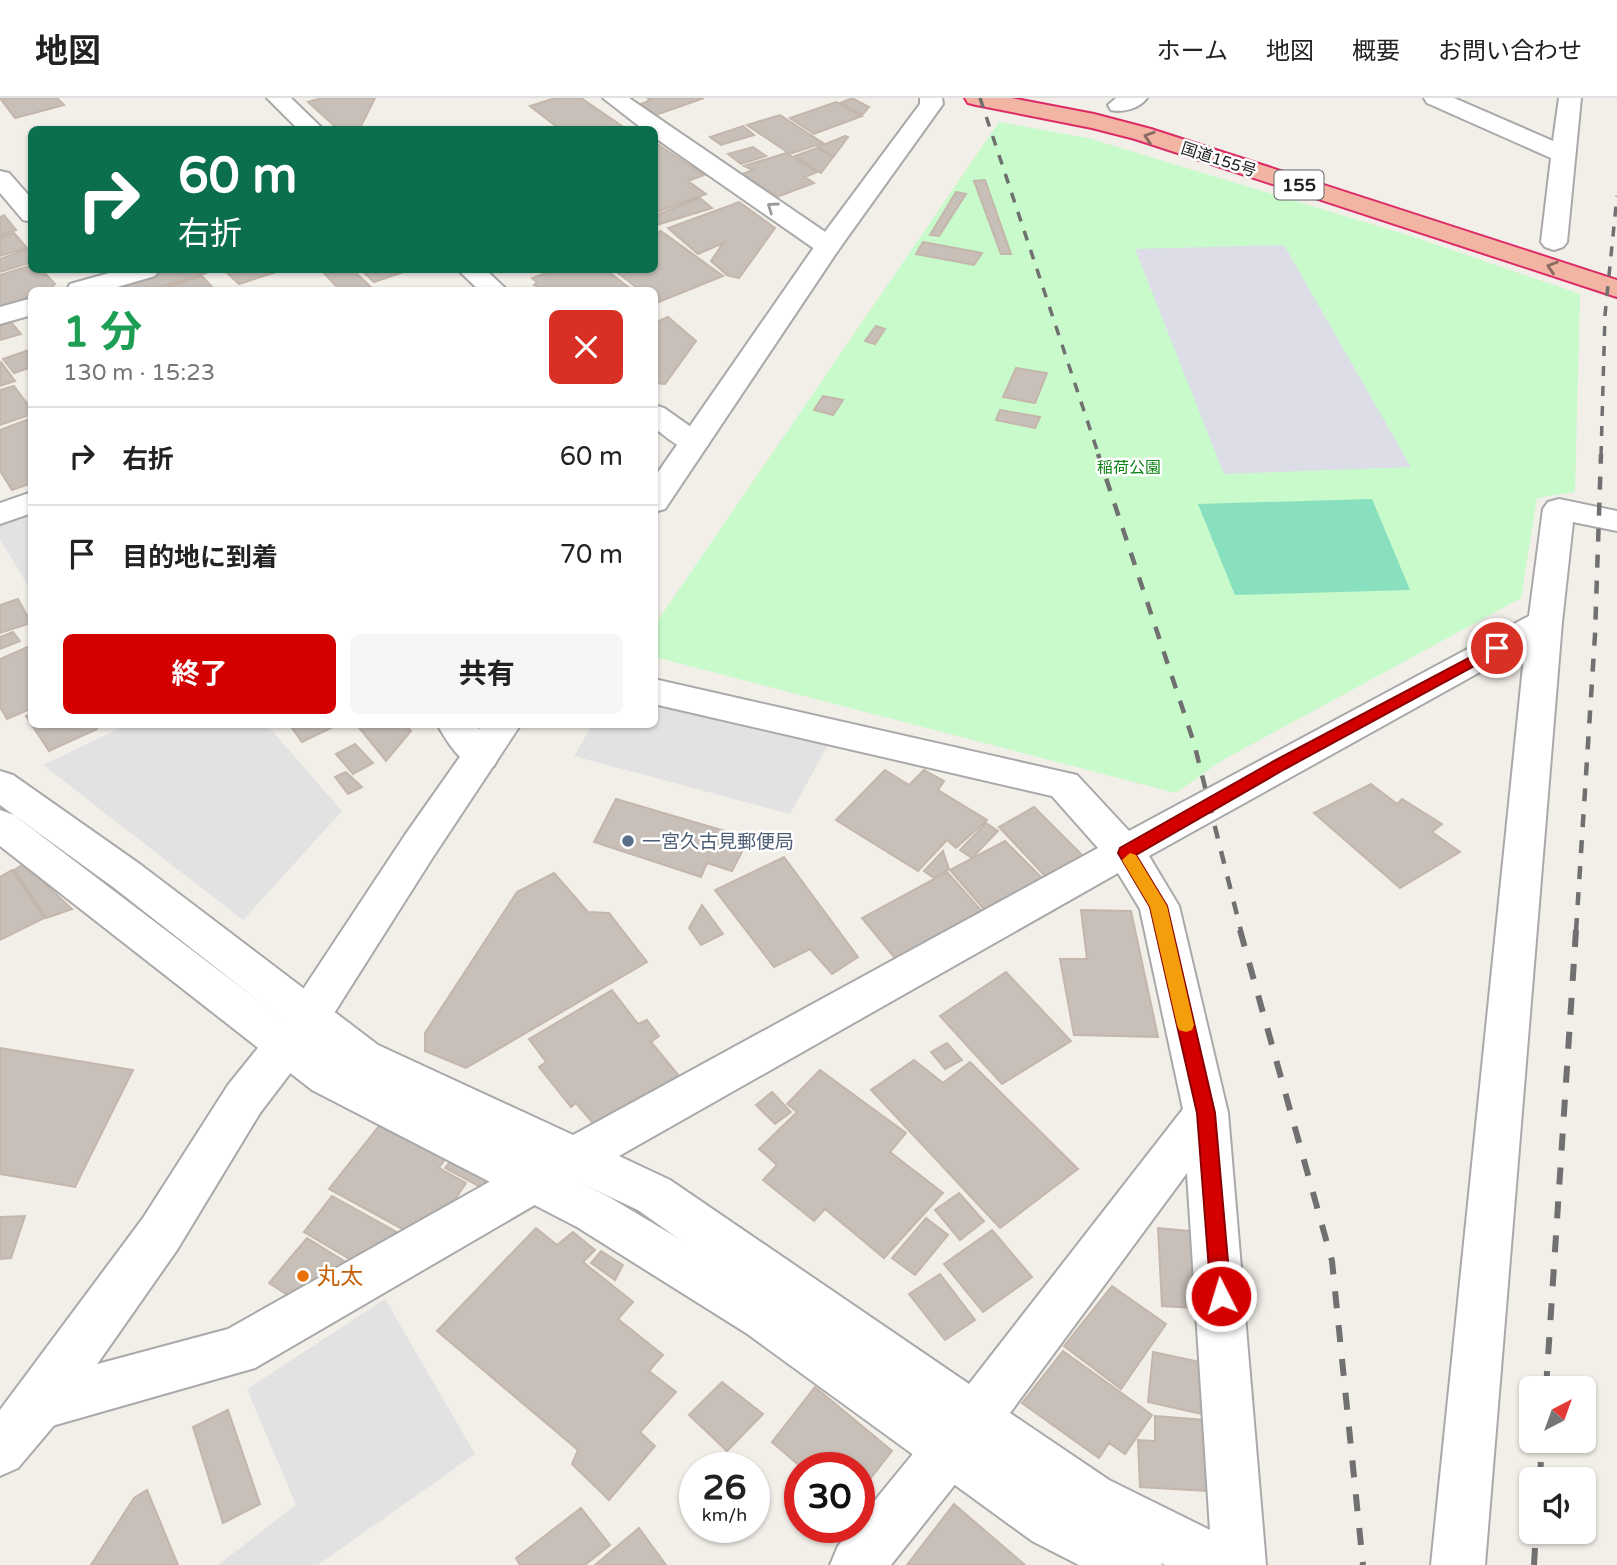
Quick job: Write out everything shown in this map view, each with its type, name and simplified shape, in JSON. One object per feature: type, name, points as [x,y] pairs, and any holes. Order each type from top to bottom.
[{"type":"highway","name":"国道155号","points":[[976,98],[1143,134],[1617,289]]},
{"type":"highway","name":"国道155号","points":[[1086,98],[1128,102],[1241,142]]},
{"type":"highway","points":[[1530,234],[1579,249]]},
{"type":"street","points":[[278,98],[309,126]]},
{"type":"street","points":[[614,98],[654,126]]},
{"type":"street","points":[[658,496],[828,246],[932,104],[931,98]]},
{"type":"street","points":[[1435,98],[1565,155]]},
{"type":"street","points":[[1554,242],[1570,98]]},
{"type":"street","points":[[658,128],[828,246]]},
{"type":"street","points":[[0,178],[28,210]]},
{"type":"street","points":[[87,284],[133,273]]},
{"type":"street","points":[[474,273],[491,287]]},
{"type":"street","points":[[0,316],[28,307]]},
{"type":"street","points":[[658,417],[694,443]]},
{"type":"street","points":[[0,514],[28,504]]},
{"type":"street","points":[[1458,1565],[1545,622],[1559,509],[1617,521]]},
{"type":"street","points":[[38,1405],[237,1351],[532,1182],[1126,853],[1279,765],[1545,622]]},
{"type":"street","points":[[658,692],[1064,785],[1126,853],[1158,906],[1206,1113],[1239,1565]]},
{"type":"street","points":[[0,1450],[38,1405],[160,1234],[244,1099],[297,1031],[419,846],[480,735]]},
{"type":"street","points":[[0,785],[116,868],[297,1031],[327,1077],[593,1212],[962,1434],[1222,1565]]},
{"type":"street","points":[[0,825],[297,1031],[363,1058],[653,1195],[962,1434],[1051,1522],[1135,1565]]},
{"type":"street","points":[[857,1565],[962,1434],[1206,1113]]},
{"type":"green space","name":"稲荷公園","points":[[999,122],[1088,138],[1414,237],[1580,294],[1575,492],[1537,498],[1521,598],[1221,761],[1176,793],[658,658],[658,620]]},
{"type":"green space","points":[[1372,499],[1410,590],[1235,595],[1198,504]]},
{"type":"shaded area","points":[[1284,245],[1411,467],[1224,474],[1135,249]]},
{"type":"shaded area","points":[[28,510],[28,585],[0,540],[0,521]]},
{"type":"shaded area","points":[[658,706],[828,745],[790,814],[574,756],[590,728],[658,728]]},
{"type":"shaded area","points":[[270,728],[342,811],[243,920],[43,765],[118,729]]},
{"type":"shaded area","points":[[385,1299],[475,1454],[318,1565],[218,1565],[296,1505],[247,1389]]},
{"type":"building","points":[[0,98],[57,98],[64,105],[15,118]]},
{"type":"building","points":[[322,98],[375,98],[361,126],[335,126],[308,102]]},
{"type":"building","points":[[555,98],[581,98],[622,126],[556,126],[530,106]]},
{"type":"building","points":[[647,98],[704,98],[656,115],[641,104],[651,100]]},
{"type":"building","points":[[852,98],[869,107],[862,115],[840,103]]},
{"type":"building","points":[[836,102],[862,116],[814,134],[790,118]]},
{"type":"building","points":[[780,115],[823,143],[790,154],[747,125]]},
{"type":"building","points":[[743,126],[754,135],[721,145],[710,137]]},
{"type":"building","points":[[848,137],[834,156],[818,147]]},
{"type":"building","points":[[658,145],[704,175],[688,181],[706,194],[658,212]]},
{"type":"building","points":[[753,147],[766,156],[741,164],[728,154]]},
{"type":"building","points":[[817,148],[833,157],[821,173],[795,156]]},
{"type":"building","points":[[786,153],[817,172],[805,177],[814,183],[777,197],[742,174],[753,170],[744,166]]},
{"type":"building","points":[[985,180],[1011,254],[1001,254],[974,181]]},
{"type":"building","points":[[956,192],[966,194],[939,236],[930,235]]},
{"type":"building","points":[[700,198],[712,208],[658,225],[658,214]]},
{"type":"building","points":[[739,202],[775,228],[739,278],[727,275],[711,261],[723,243],[698,254],[668,228]]},
{"type":"building","points":[[4,215],[16,230],[0,235],[0,217]]},
{"type":"building","points":[[661,231],[723,276],[658,302],[658,287],[636,287],[618,273],[658,273],[658,232]]},
{"type":"building","points":[[14,233],[27,248],[0,256],[0,237]]},
{"type":"building","points":[[923,242],[982,253],[974,265],[916,254]]},
{"type":"building","points":[[28,249],[28,263],[0,272],[0,259]]},
{"type":"building","points":[[28,266],[28,273],[45,273],[55,284],[52,287],[28,287],[28,299],[0,308],[0,275]]},
{"type":"building","points":[[156,273],[206,273],[160,287],[123,287],[130,281]]},
{"type":"building","points":[[227,273],[273,273],[239,284]]},
{"type":"building","points":[[324,273],[356,273],[371,287],[337,287]]},
{"type":"building","points":[[364,273],[400,273],[374,282]]},
{"type":"building","points":[[546,273],[610,273],[628,287],[540,287],[534,285],[537,282],[532,278]]},
{"type":"building","points":[[202,276],[212,287],[167,287]]},
{"type":"building","points":[[668,317],[696,341],[665,384],[658,383],[658,321]]},
{"type":"building","points":[[10,321],[21,334],[0,340],[0,324]]},
{"type":"building","points":[[876,326],[885,329],[875,344],[865,341]]},
{"type":"building","points":[[28,350],[28,368],[14,373],[3,359]]},
{"type":"building","points":[[0,363],[15,381],[0,386]]},
{"type":"building","points":[[1016,368],[1047,373],[1035,403],[1003,397]]},
{"type":"building","points":[[14,386],[28,405],[28,415],[0,425],[0,390]]},
{"type":"building","points":[[823,396],[843,400],[833,415],[814,410]]},
{"type":"building","points":[[1000,410],[1040,417],[1035,428],[996,420]]},
{"type":"building","points":[[28,420],[28,484],[12,490],[0,471],[0,430]]},
{"type":"building","points":[[18,599],[28,617],[28,624],[0,633],[0,605]]},
{"type":"building","points":[[13,632],[20,641],[0,649],[0,637]]},
{"type":"building","points":[[28,647],[28,710],[7,719],[0,707],[0,659]]},
{"type":"building","points":[[34,728],[97,729],[49,751]]},
{"type":"building","points":[[292,728],[331,728],[302,742]]},
{"type":"building","points":[[359,728],[408,728],[411,731],[386,761]]},
{"type":"building","points":[[355,744],[373,763],[353,774],[336,754]]},
{"type":"building","points":[[885,770],[909,785],[924,770],[944,781],[938,790],[987,820],[956,848],[947,840],[918,871],[836,820]]},
{"type":"building","points":[[346,772],[362,787],[348,794],[335,777]]},
{"type":"building","points":[[1371,784],[1397,804],[1402,799],[1442,824],[1432,832],[1460,852],[1400,888],[1314,813]]},
{"type":"building","points":[[616,799],[749,838],[732,871],[707,863],[701,877],[594,842]]},
{"type":"building","points":[[1034,807],[1084,857],[1046,877],[999,827]]},
{"type":"building","points":[[986,823],[998,831],[972,858],[960,850]]},
{"type":"building","points":[[1005,841],[1046,882],[988,914],[950,870]]},
{"type":"building","points":[[943,851],[949,869],[934,878],[924,871]]},
{"type":"building","points":[[784,857],[858,957],[832,974],[810,949],[774,967],[715,890]]},
{"type":"building","points":[[24,864],[72,909],[46,918],[14,870]]},
{"type":"building","points":[[12,870],[44,918],[0,940],[0,877]]},
{"type":"building","points":[[947,872],[986,916],[899,963],[862,918]]},
{"type":"building","points":[[554,873],[588,912],[609,913],[647,962],[466,1068],[425,1051],[425,1033],[517,892]]},
{"type":"building","points":[[702,905],[723,934],[701,945],[689,928]]},
{"type":"building","points":[[1081,910],[1131,911],[1158,1037],[1074,1035],[1060,959],[1087,959]]},
{"type":"building","points":[[1006,972],[1071,1041],[1002,1084],[940,1016]]},
{"type":"building","points":[[612,990],[638,1024],[647,1020],[659,1036],[651,1042],[680,1077],[597,1128],[576,1103],[571,1107],[539,1067],[546,1062],[529,1039]]},
{"type":"building","points":[[947,1043],[962,1060],[945,1069],[931,1052]]},
{"type":"building","points":[[0,1048],[133,1070],[75,1187],[0,1174]]},
{"type":"building","points":[[914,1060],[943,1083],[970,1062],[1078,1169],[1000,1228],[871,1090]]},
{"type":"building","points":[[820,1070],[906,1133],[890,1152],[943,1193],[884,1258],[825,1209],[814,1221],[763,1180],[777,1165],[759,1149],[797,1112],[787,1104]]},
{"type":"building","points":[[772,1092],[791,1112],[775,1124],[756,1105]]},
{"type":"building","points":[[379,1126],[445,1159],[439,1168],[466,1183],[445,1214],[417,1237],[329,1189]]},
{"type":"building","points":[[451,1161],[494,1183],[488,1191],[445,1168]]},
{"type":"building","points":[[959,1193],[984,1221],[960,1240],[935,1210]]},
{"type":"building","points":[[332,1196],[411,1240],[365,1268],[304,1232]]},
{"type":"building","points":[[25,1216],[11,1258],[0,1259],[0,1217]]},
{"type":"building","points":[[926,1218],[948,1235],[915,1275],[892,1258]]},
{"type":"building","points":[[536,1228],[557,1245],[573,1232],[595,1250],[583,1262],[633,1302],[618,1319],[663,1355],[649,1371],[676,1392],[640,1432],[655,1446],[609,1500],[572,1464],[578,1450],[437,1331]]},
{"type":"building","points":[[1158,1228],[1199,1232],[1209,1309],[1162,1306]]},
{"type":"building","points":[[992,1230],[1032,1277],[983,1312],[944,1264]]},
{"type":"building","points":[[307,1238],[352,1266],[294,1299],[269,1283]]},
{"type":"building","points":[[601,1251],[623,1265],[615,1280],[591,1263]]},
{"type":"building","points":[[940,1274],[975,1320],[945,1340],[909,1294]]},
{"type":"building","points":[[1112,1286],[1166,1324],[1121,1389],[1064,1346]]},
{"type":"building","points":[[1063,1351],[1152,1415],[1125,1454],[1109,1443],[1099,1458],[1022,1403]]},
{"type":"building","points":[[1153,1352],[1205,1363],[1202,1414],[1148,1402]]},
{"type":"building","points":[[722,1382],[763,1414],[727,1451],[689,1415]]},
{"type":"building","points":[[815,1387],[892,1451],[875,1473],[875,1452],[784,1452],[772,1442]]},
{"type":"building","points":[[228,1410],[260,1504],[223,1523],[193,1427]]},
{"type":"building","points":[[1155,1416],[1218,1421],[1224,1492],[1140,1487],[1138,1440],[1155,1441]]},
{"type":"building","points":[[147,1490],[178,1565],[91,1565],[134,1498]]},
{"type":"building","points":[[954,1504],[1025,1565],[907,1565]]},
{"type":"building","points":[[581,1508],[610,1545],[585,1565],[520,1565],[516,1558]]},
{"type":"building","points":[[639,1528],[666,1565],[595,1565]]},
{"type":"railway","points":[[980,98],[1099,456]]},
{"type":"railway","points":[[1601,456],[1605,315],[1617,196]]},
{"type":"railway","points":[[1098,454],[1194,743],[1241,931]]},
{"type":"railway","points":[[1576,931],[1595,635],[1601,454]]},
{"type":"railway","points":[[1240,930],[1332,1261],[1363,1565]]},
{"type":"railway","points":[[1547,1376],[1576,930]]},
{"type":"railway","points":[[1541,1453],[1541,1467]]},
{"type":"railway","points":[[1534,1565],[1535,1544]]},
{"type":"slow traffic","points":[[1130,860],[1158,906],[1186,1025]]},
{"type":"place","name":"一宮久古見郵便局","points":[[628,841]]},
{"type":"place","name":"丸太","points":[[303,1276]]},
{"type":"route","points":[[1221,1296],[1206,1113],[1158,906],[1126,853],[1279,765],[1497,648]]}]
